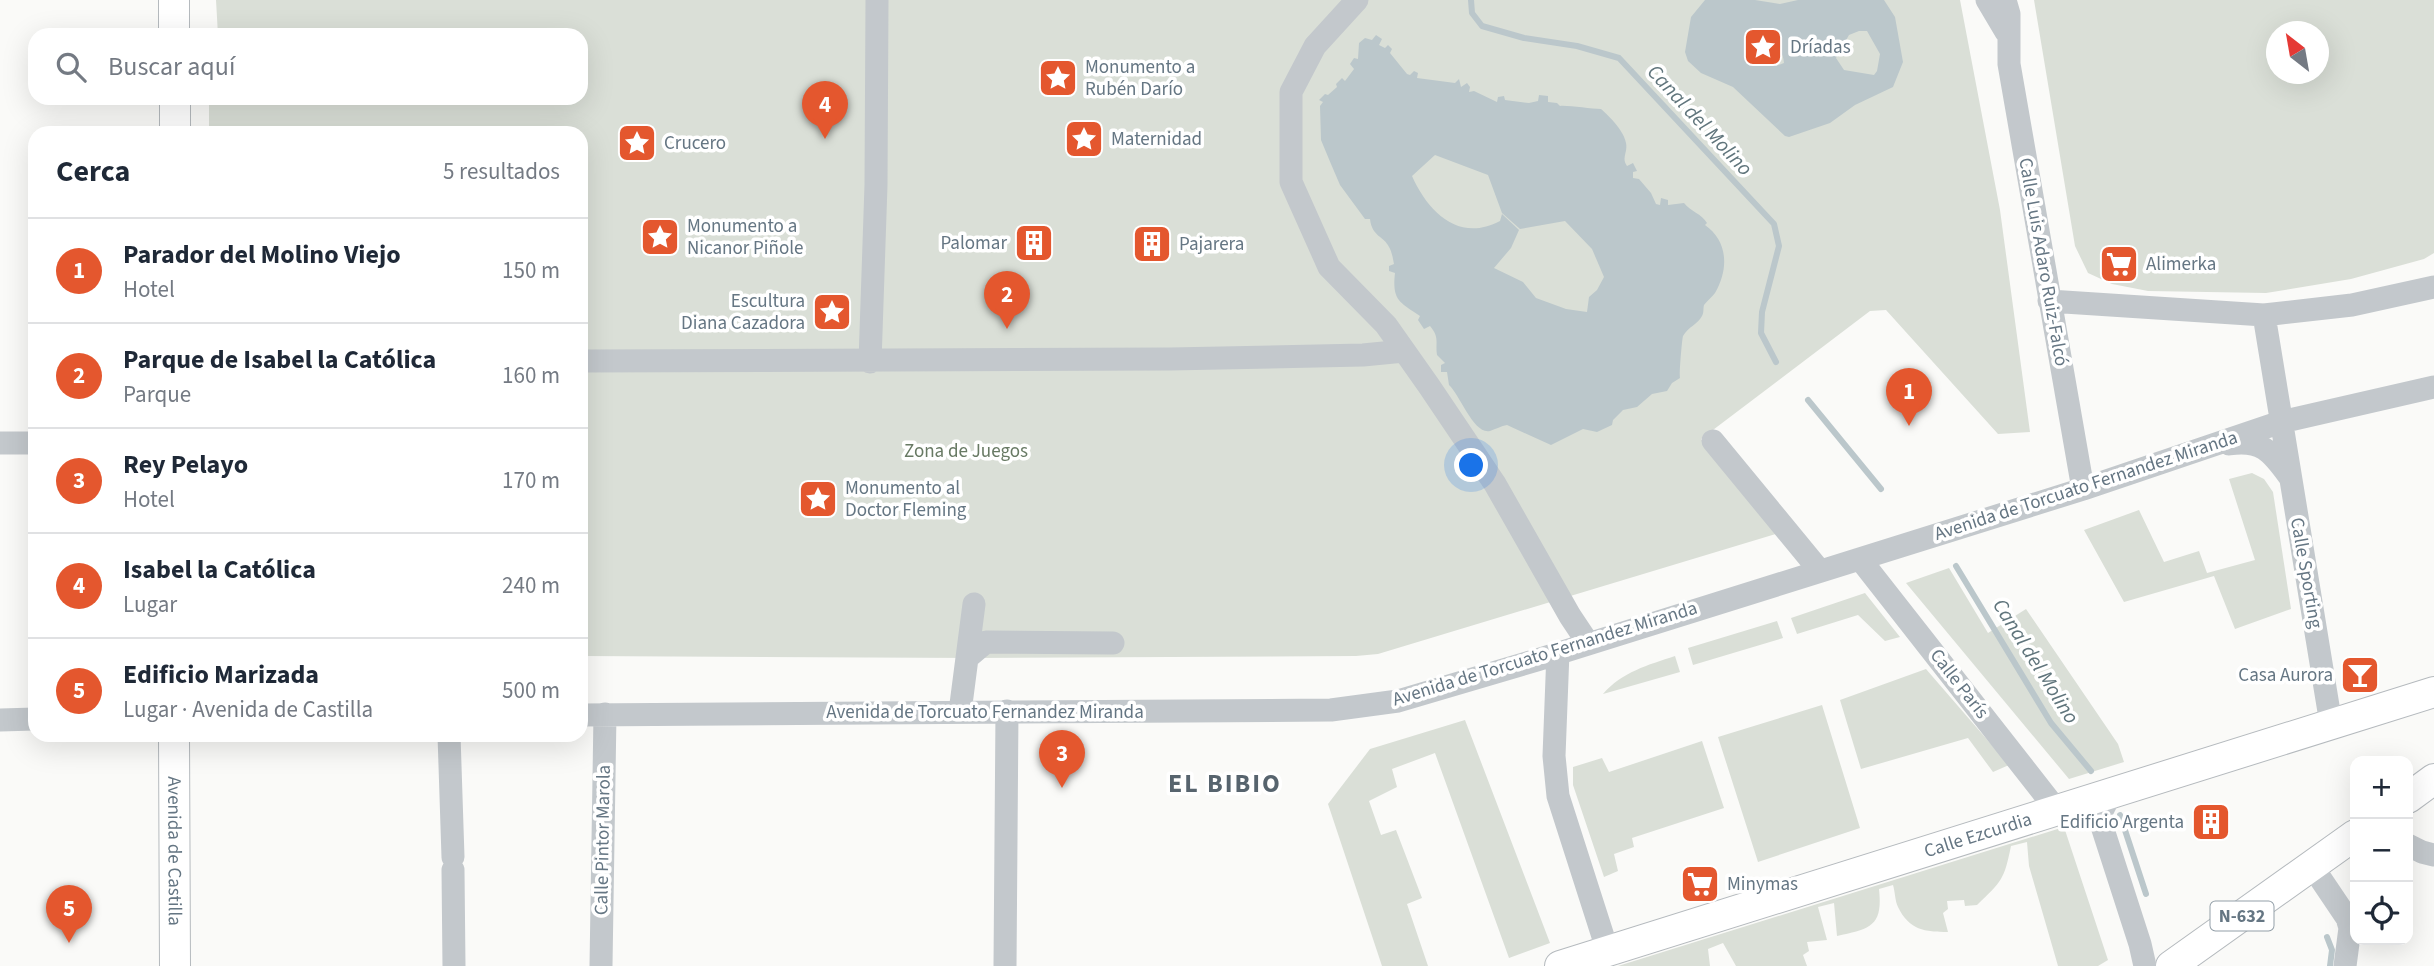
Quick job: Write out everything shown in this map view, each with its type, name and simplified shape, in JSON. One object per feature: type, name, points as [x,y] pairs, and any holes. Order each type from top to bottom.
[{"type":"main road","points":[[174,0],[174,28]]},
{"type":"main road","points":[[175,105],[175,126]]},
{"type":"main road","name":"Calle Ezcurdia","points":[[1560,966],[2056,809],[2105,805],[2331,724],[2434,692]]},
{"type":"main road","name":"Avenida de Castilla","points":[[174,742],[175,966]]},
{"type":"main road","points":[[2413,794],[2434,779]]},
{"type":"main road","name":"N-632","points":[[2171,966],[2350,839]]},
{"type":"street","points":[[870,362],[876,185],[877,0]]},
{"type":"street","points":[[1357,0],[1315,46],[1291,92],[1291,182],[1329,267],[1386,325],[1429,386],[1495,484],[1588,643]]},
{"type":"street","name":"Calle Luis Adaro Ruiz-Falcó","points":[[1987,0],[2008,34]]},
{"type":"street","name":"Calle Luis Adaro Ruiz-Falcó","points":[[2005,0],[2009,14],[2009,64],[2083,489]]},
{"type":"street","points":[[2049,301],[2264,315],[2352,305],[2434,288]]},
{"type":"street","name":"Calle Sporting","points":[[2264,315],[2331,724]]},
{"type":"street","points":[[588,361],[1194,359],[1363,355],[1404,351]]},
{"type":"street","name":"Avenida de Torcuato Fernandez Miranda","points":[[588,715],[1331,710],[1398,701],[2083,489],[2281,422],[2434,387]]},
{"type":"street","points":[[1713,441],[1819,571]]},
{"type":"street","points":[[2201,449],[2243,442],[2257,444],[2268,451],[2289,476]]},
{"type":"street","points":[[0,443],[28,443]]},
{"type":"street","name":"Calle París","points":[[1860,559],[2056,809]]},
{"type":"street","points":[[960,712],[974,604]]},
{"type":"street","points":[[967,658],[986,642],[1113,643]]},
{"type":"street","points":[[1558,652],[1553,756],[1558,796],[1608,952]]},
{"type":"street","points":[[1005,966],[1007,711]]},
{"type":"street","name":"Calle Pintor Marola","points":[[601,966],[606,714]]},
{"type":"street","points":[[0,720],[28,719]]},
{"type":"street","points":[[449,742],[454,966]]},
{"type":"street","points":[[2105,805],[2145,966]]},
{"type":"street","points":[[2413,848],[2434,855]]},
{"type":"street","points":[[2312,866],[2347,918],[2350,928],[2345,966]]},
{"type":"green space","name":"Zona de Juegos","points":[[216,0],[1960,0],[2000,210],[2030,432],[1998,434],[1886,310],[1870,311],[1701,439],[1779,533],[1378,654],[975,658],[588,656],[588,126],[209,126],[209,105],[588,105],[588,28],[218,28]]},
{"type":"green space","points":[[2034,0],[2434,0],[2434,253],[2424,259],[2351,279],[2266,293],[2148,291],[2112,284],[2088,273],[2075,246]]},
{"type":"green space","points":[[2252,473],[2264,479],[2273,492],[2291,609],[2235,629],[2214,576],[2124,602],[2084,530],[2139,510],[2164,562],[2199,551],[2207,573],[2255,560],[2229,479]]},
{"type":"green space","points":[[1949,568],[1988,633],[2026,609],[2118,744],[2124,762],[2069,779],[1906,583]]},
{"type":"green space","points":[[1865,593],[1900,637],[1885,641],[1858,615],[1797,634],[1791,618]]},
{"type":"green space","points":[[1777,621],[1783,638],[1693,665],[1688,648]]},
{"type":"green space","points":[[1675,656],[1680,672],[1603,694],[1627,675]]},
{"type":"green space","points":[[1926,669],[2009,765],[1993,772],[1968,738],[1861,769],[1840,700]]},
{"type":"green space","points":[[1822,705],[1860,828],[1758,862],[1718,737]]},
{"type":"green space","points":[[1465,720],[1550,943],[1509,958],[1435,753],[1392,769],[1397,787],[1369,801],[1381,835],[1396,830],[1422,898],[1407,904],[1428,966],[1382,966],[1328,804],[1370,749]]},
{"type":"green space","points":[[1702,741],[1724,808],[1632,838],[1634,847],[1614,854],[1618,871],[1604,877],[1573,785],[1573,767],[1602,758],[1609,772]]},
{"type":"green space","points":[[2064,827],[2108,960],[2098,966],[2058,966],[2029,866],[2027,842],[2011,846],[2001,879],[1977,905],[1965,906],[1964,900],[1947,901],[1948,909],[1943,913],[1948,932],[1925,930],[1907,921],[1897,905],[1893,885],[1879,889],[1879,911],[1876,918],[1872,924],[1858,931],[1837,936],[1834,903],[1818,907],[1827,940],[1807,942],[1809,951],[1803,955],[1807,966],[1736,966],[1723,943],[1708,949],[1710,966],[1618,966]]},
{"type":"shaded area","points":[[1705,0],[1755,0],[1780,4],[1798,0],[1884,0],[1895,17],[1903,62],[1893,87],[1855,105],[1830,123],[1789,137],[1733,87],[1701,73],[1688,61],[1685,52],[1691,17]],"holes":[[[1867,31],[1880,54],[1874,75],[1844,70],[1836,58],[1849,35]],[[1749,35],[1762,37],[1777,46],[1784,63],[1776,66],[1755,56],[1745,42]]]},
{"type":"shaded area","points":[[1376,35],[1382,39],[1379,45],[1385,48],[1388,45],[1392,49],[1390,53],[1407,74],[1410,75],[1414,71],[1418,73],[1417,78],[1455,83],[1459,79],[1461,87],[1467,83],[1469,92],[1474,91],[1497,102],[1498,97],[1504,96],[1505,100],[1529,103],[1538,101],[1539,95],[1548,96],[1548,102],[1560,106],[1601,109],[1625,138],[1625,163],[1627,166],[1633,163],[1637,171],[1633,172],[1633,178],[1639,179],[1656,204],[1660,205],[1661,198],[1668,200],[1668,205],[1684,203],[1705,220],[1705,225],[1722,247],[1723,274],[1715,293],[1704,305],[1700,319],[1683,336],[1680,378],[1672,383],[1667,391],[1652,394],[1637,407],[1623,410],[1613,420],[1612,425],[1597,432],[1583,429],[1551,445],[1507,425],[1490,431],[1478,427],[1449,385],[1447,372],[1441,372],[1441,365],[1445,363],[1437,355],[1433,330],[1430,326],[1424,329],[1418,320],[1420,316],[1398,299],[1395,273],[1389,271],[1389,266],[1394,264],[1392,253],[1387,243],[1373,229],[1370,219],[1365,219],[1340,185],[1321,140],[1320,106],[1323,102],[1319,100],[1337,87],[1336,84],[1342,78],[1345,81],[1354,69],[1350,64],[1354,58],[1358,59],[1359,43],[1365,38],[1372,40]],"holes":[[[1435,155],[1488,175],[1502,213],[1520,229],[1565,221],[1592,249],[1604,277],[1597,290],[1589,297],[1587,312],[1566,309],[1536,298],[1523,282],[1494,268],[1511,248],[1519,230],[1502,214],[1500,221],[1485,227],[1458,226],[1436,212],[1412,176]]]},
{"type":"waterway","name":"Canal del Molino","points":[[1471,0],[1472,13],[1482,26],[1524,38],[1577,46],[1619,58],[1774,224],[1779,246],[1762,312],[1761,333],[1776,362]]},
{"type":"waterway","name":"Canal del Molino","points":[[1808,400],[1881,489]]},
{"type":"waterway","name":"Canal del Molino","points":[[1956,566],[2051,723],[2091,771]]},
{"type":"waterway","name":"Canal del Molino","points":[[2120,815],[2146,894]]},
{"type":"waterway","name":"Canal del Molino","points":[[2327,937],[2332,950],[2330,966]]},
{"type":"place","name":"Dríadas","points":[[1763,47]]},
{"type":"place","name":"Monumento a Rubén Darío","points":[[1058,78]]},
{"type":"place","name":"Isabel la Católica","points":[[825,139]]},
{"type":"place","name":"Maternidad","points":[[1084,139]]},
{"type":"place","name":"Crucero","points":[[637,143]]},
{"type":"place","name":"Monumento a Nicanor Piñole","points":[[660,237]]},
{"type":"place","name":"Palomar","points":[[1034,243]]},
{"type":"place","name":"Pajarera","points":[[1152,244]]},
{"type":"place","name":"Alimerka","points":[[2119,264]]},
{"type":"place","name":"Escultura Diana Cazadora","points":[[832,312]]},
{"type":"place","name":"Parque de Isabel la Católica","points":[[1007,329]]},
{"type":"place","name":"Parador del Molino Viejo","points":[[1909,426]]},
{"type":"place","name":"Monumento al Doctor Fleming","points":[[818,499]]},
{"type":"place","name":"Casa Aurora","points":[[2360,675]]},
{"type":"place","name":"Rey Pelayo","points":[[1062,788]]},
{"type":"place","name":"Edificio Argenta","points":[[2211,822]]},
{"type":"place","name":"Minymas","points":[[1700,884]]},
{"type":"place","name":"Edificio Marizada","points":[[69,943]]},
{"type":"district","name":"EL BIBIO","points":[[1225,783]]}]
